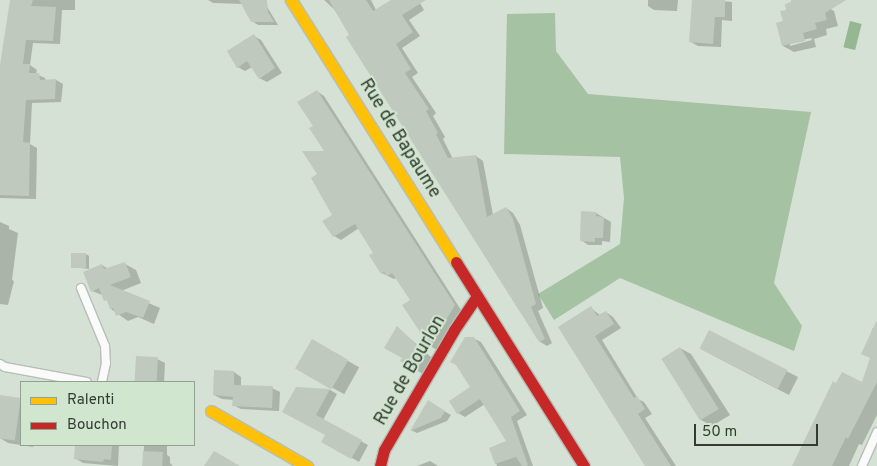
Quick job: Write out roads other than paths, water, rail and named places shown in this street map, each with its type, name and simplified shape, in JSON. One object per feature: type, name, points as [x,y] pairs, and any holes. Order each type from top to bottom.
[{"type":"street","name":"Rue de Bapaume","points":[[291,0],[584,466]]},
{"type":"street","name":"Rue de Bourlon","points":[[380,466],[384,450],[454,330],[477,296]]},
{"type":"street","points":[[211,411],[307,466]]},
{"type":"lane","points":[[81,288],[105,346],[106,363],[102,381]]},
{"type":"lane","points":[[0,364],[5,367],[82,381]]},
{"type":"lane","points":[[862,466],[877,432]]}]
